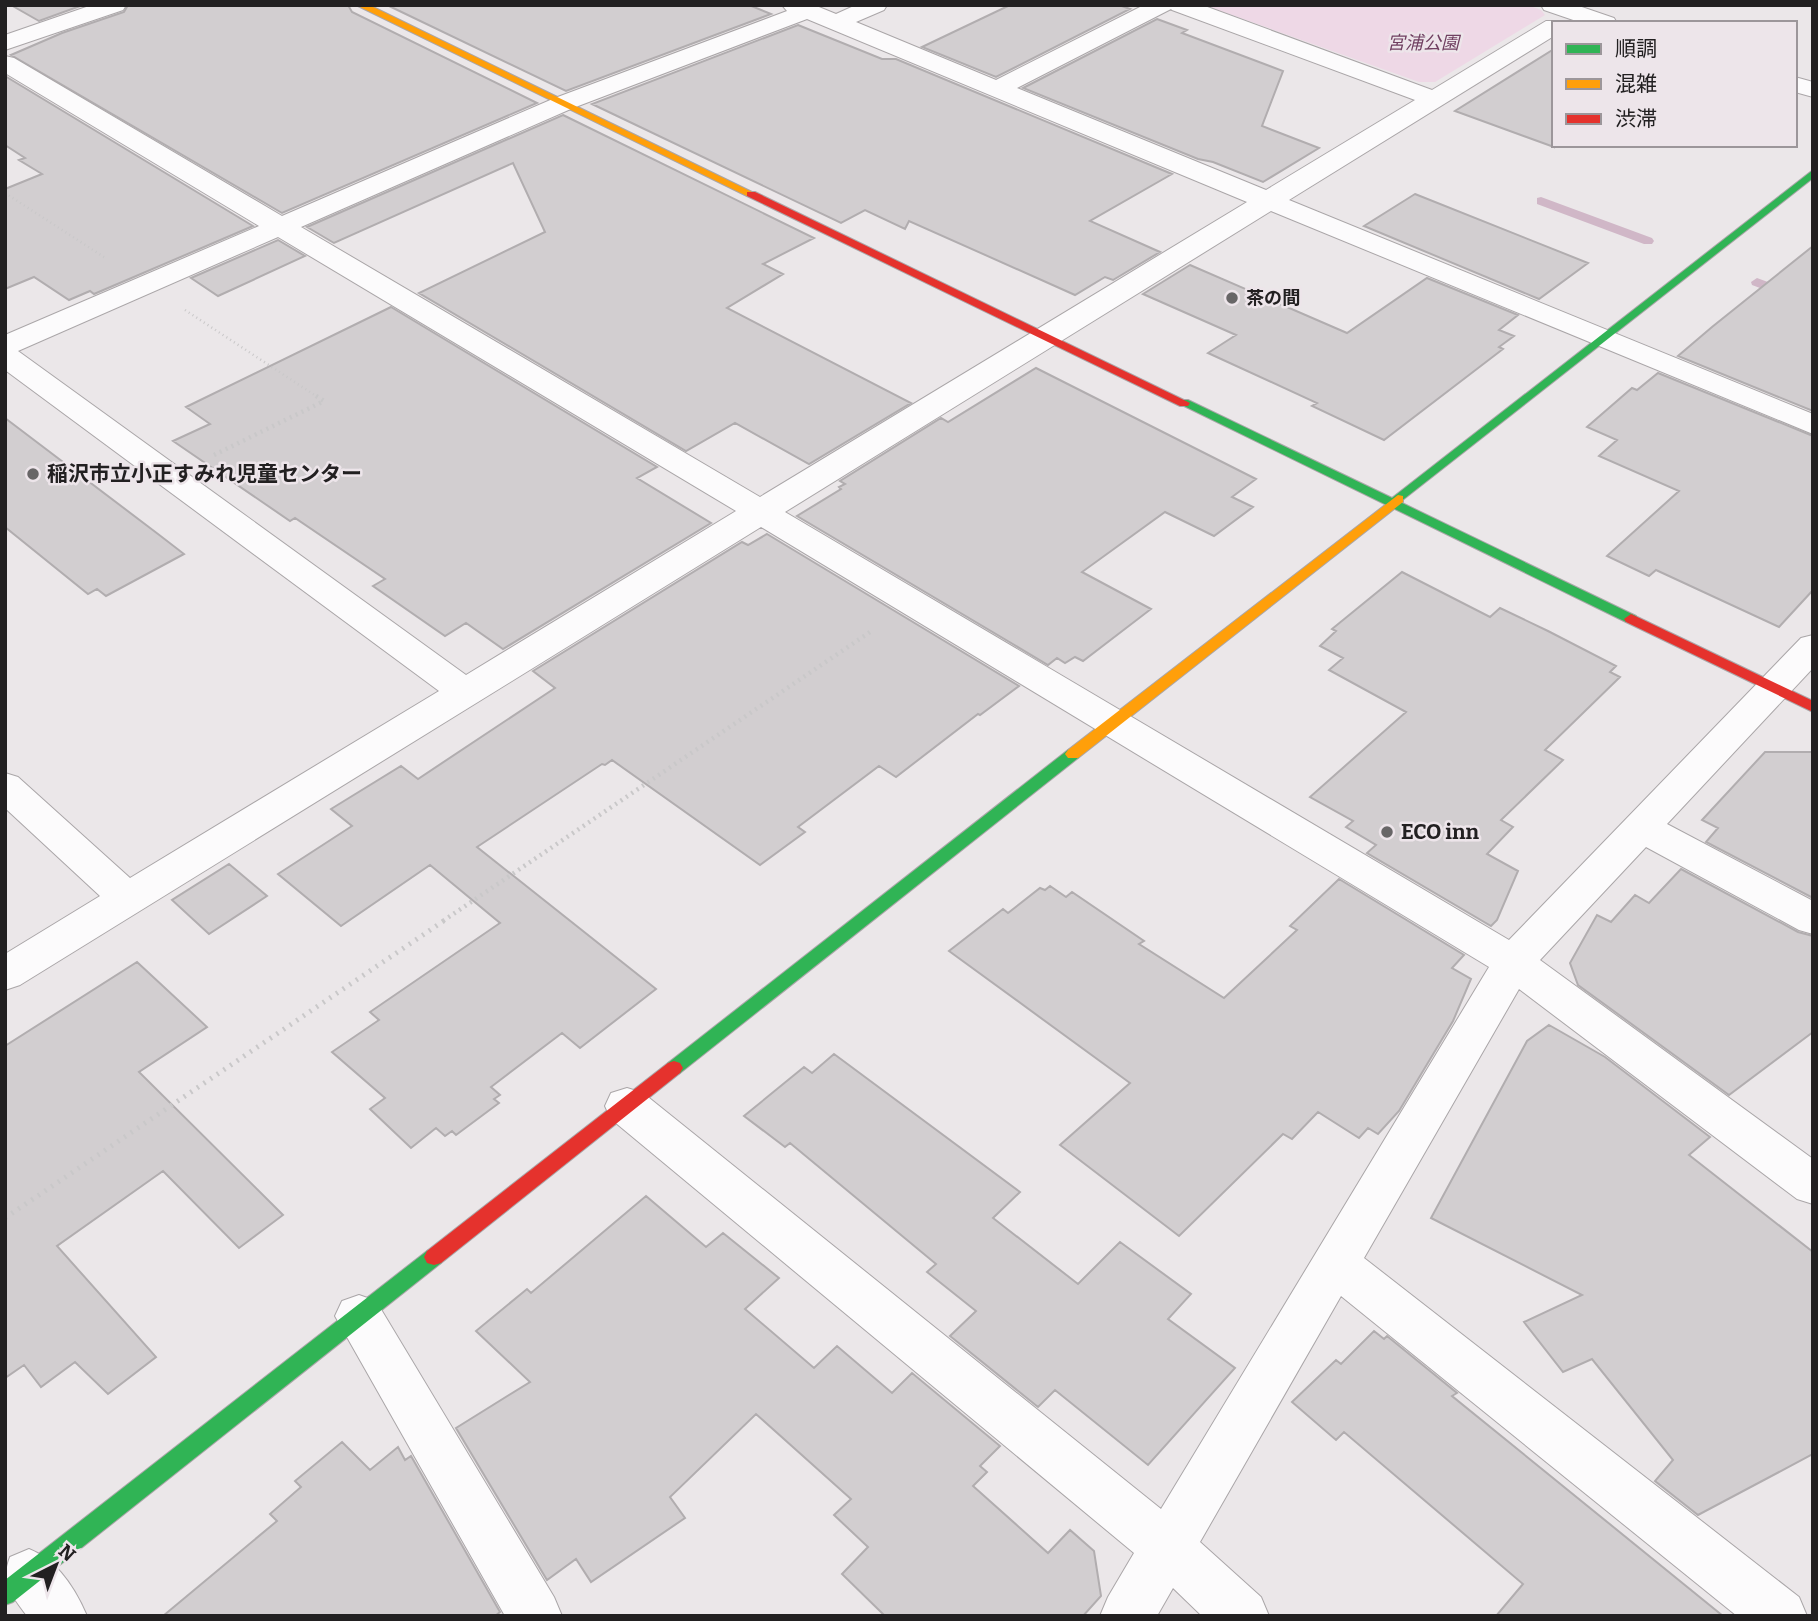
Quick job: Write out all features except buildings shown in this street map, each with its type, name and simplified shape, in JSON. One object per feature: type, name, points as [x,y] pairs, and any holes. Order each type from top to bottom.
[{"type":"street","points":[[5,43],[115,5]]},
{"type":"street","points":[[361,5],[1813,707]]},
{"type":"street","points":[[835,23],[876,5]]},
{"type":"street","points":[[997,89],[1162,5]]},
{"type":"street","points":[[1180,5],[1435,99]]},
{"type":"street","points":[[1552,5],[1569,17],[1594,21]]},
{"type":"street","points":[[5,346],[564,103],[800,8],[1813,425]]},
{"type":"street","points":[[5,974],[1552,27]]},
{"type":"street","points":[[5,63],[914,602],[1513,962],[1813,1185]]},
{"type":"street","points":[[60,1616],[17,1585],[1813,173]]},
{"type":"street","points":[[5,356],[465,692]]},
{"type":"street","points":[[1127,1616],[1513,962],[1813,646]]},
{"type":"street","points":[[5,786],[128,899]]},
{"type":"street","points":[[1641,827],[1813,919]]},
{"type":"street","points":[[627,1106],[1167,1547],[1242,1616]]},
{"type":"street","points":[[1335,1262],[1780,1616]]},
{"type":"street","points":[[359,1316],[535,1616]]},
{"type":"path","points":[[5,192],[324,401],[170,477]]},
{"type":"path","points":[[5,1218],[914,602]]},
{"type":"green space","name":"宮浦公園","points":[[1204,5],[1528,5],[1541,10],[1545,15],[1435,82],[1419,82]]},
{"type":"waterway","points":[[1541,201],[1648,241]]},
{"type":"waterway","points":[[1757,282],[1787,294]]},
{"type":"traffic: fast","points":[[1398,499],[1813,173]]},
{"type":"traffic: fast","points":[[1184,403],[1631,619]]},
{"type":"traffic: fast","points":[[674,1068],[1073,754]]},
{"type":"traffic: fast","points":[[5,1594],[434,1257]]},
{"type":"traffic: slow","points":[[361,5],[751,194]]},
{"type":"traffic: slow","points":[[1073,754],[1398,499]]},
{"type":"traffic: jam","points":[[751,194],[1184,403]]},
{"type":"traffic: jam","points":[[1631,619],[1813,707]]},
{"type":"traffic: jam","points":[[434,1257],[674,1068]]},
{"type":"place","name":"茶の間","points":[[1232,298]]},
{"type":"place","name":"稲沢市立小正すみれ児童センター","points":[[33,474]]},
{"type":"place","name":"ECO inn","points":[[1387,832]]}]
